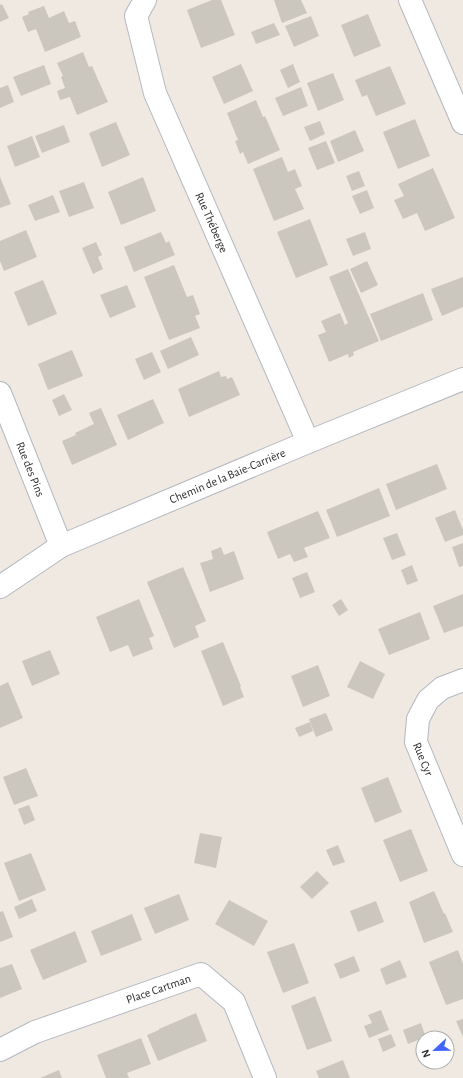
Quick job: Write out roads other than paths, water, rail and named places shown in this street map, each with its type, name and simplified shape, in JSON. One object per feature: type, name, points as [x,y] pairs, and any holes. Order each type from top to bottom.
[{"type":"street","name":"Rue Théberge","points":[[145,0],[136,16],[154,93],[308,442]]},
{"type":"street","points":[[410,0],[463,123]]},
{"type":"street","name":"Chemin de la Baie-Carrière","points":[[0,587],[61,546],[308,442],[463,379]]},
{"type":"street","name":"Rue des Pins","points":[[0,393],[61,546]]},
{"type":"street","name":"Rue Cyr","points":[[463,680],[442,688],[428,700],[418,719],[416,742],[463,855]]},
{"type":"street","name":"Place Cartman","points":[[0,1050],[35,1032],[201,974],[234,1002],[265,1078]]}]
